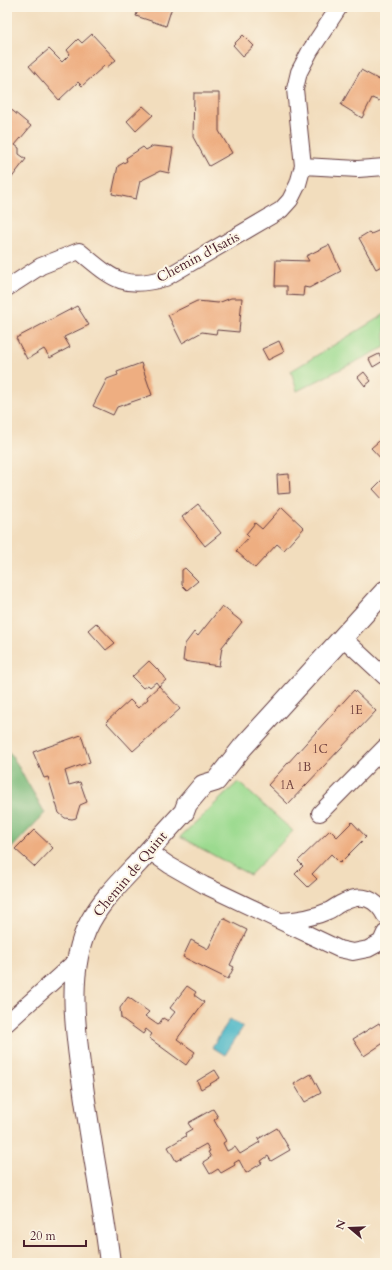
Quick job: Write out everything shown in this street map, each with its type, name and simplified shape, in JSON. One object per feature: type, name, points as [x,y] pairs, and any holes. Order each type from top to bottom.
[{"type":"street","name":"Chemin d'Isatis","points":[[7,288],[41,266],[79,251],[118,280],[130,284],[148,283],[165,278],[281,210],[290,200],[298,184],[303,166],[295,89],[299,72],[310,51],[339,7]]},
{"type":"street","points":[[303,166],[358,169],[385,167]]},
{"type":"street","name":"Chemin de Quint","points":[[110,1263],[80,1067],[74,992],[83,937],[101,904],[184,812],[187,804],[203,785],[216,781],[242,748],[385,591]]},
{"type":"street","points":[[343,638],[385,677]]},
{"type":"street","points":[[320,813],[385,747]]},
{"type":"street","points":[[149,851],[169,866],[339,949],[352,952],[368,949],[384,940]]},
{"type":"street","points":[[282,921],[310,917],[328,911],[344,901],[358,898],[368,899],[380,906],[385,916]]},
{"type":"street","points":[[7,1023],[79,958]]},
{"type":"green space","points":[[385,314],[385,347],[297,391],[291,371]]},
{"type":"green space","points":[[7,750],[11,754],[45,813],[7,853]]},
{"type":"green space","points":[[238,782],[293,831],[250,875],[180,837]]},
{"type":"water","points":[[230,1019],[243,1027],[225,1055],[212,1047]]},
{"type":"building","points":[[139,7],[172,7],[166,26],[136,16]]},
{"type":"building","points":[[92,34],[116,60],[106,68],[104,66],[82,86],[78,82],[59,100],[29,66],[49,49],[62,62],[70,54],[67,50],[78,39],[82,43]]},
{"type":"building","points":[[243,35],[254,46],[243,56],[233,45]]},
{"type":"building","points":[[361,70],[385,83],[385,90],[379,101],[372,98],[362,118],[341,105]]},
{"type":"building","points":[[194,93],[219,93],[219,131],[232,153],[209,166],[193,137]]},
{"type":"building","points":[[143,106],[153,115],[136,131],[127,121]]},
{"type":"building","points":[[8,107],[31,126],[15,145],[19,148],[19,154],[26,159],[7,184]]},
{"type":"building","points":[[153,146],[173,148],[169,173],[160,171],[140,181],[136,199],[112,194],[118,166],[127,161],[126,158],[143,147],[146,150]]},
{"type":"building","points":[[385,228],[385,264],[376,269],[359,238],[369,232],[371,234]]},
{"type":"building","points":[[329,245],[341,271],[309,288],[304,287],[303,296],[287,295],[287,286],[275,286],[276,260],[309,261],[306,256]]},
{"type":"building","points":[[231,298],[242,298],[239,332],[217,330],[216,334],[202,332],[182,343],[168,315],[197,301],[218,303]]},
{"type":"building","points":[[77,306],[89,325],[64,337],[70,347],[50,358],[44,349],[27,359],[16,338]]},
{"type":"building","points":[[279,341],[284,352],[268,360],[262,349]]},
{"type":"building","points":[[379,354],[383,361],[373,367],[369,359]]},
{"type":"building","points":[[141,363],[152,395],[117,407],[113,415],[93,406],[107,379],[118,375],[117,372]]},
{"type":"building","points":[[364,372],[371,381],[365,386],[358,377]]},
{"type":"building","points":[[385,436],[385,463],[371,448]]},
{"type":"building","points":[[289,474],[290,493],[278,494],[277,475]]},
{"type":"building","points":[[385,477],[385,502],[373,489]]},
{"type":"building","points":[[198,504],[221,533],[205,546],[182,517]]},
{"type":"building","points":[[282,507],[304,528],[284,550],[277,544],[255,568],[236,551],[249,537],[246,534],[255,523],[262,529]]},
{"type":"building","points":[[185,568],[198,581],[187,590],[182,585],[182,570]]},
{"type":"building","points":[[222,606],[242,622],[222,647],[219,666],[183,661],[185,644],[194,632],[198,636]]},
{"type":"building","points":[[96,623],[115,643],[106,650],[88,630]]},
{"type":"building","points":[[149,661],[166,680],[159,686],[156,682],[150,687],[148,685],[143,688],[132,677]]},
{"type":"building","points":[[159,686],[180,709],[133,751],[106,722],[130,700],[138,708]]},
{"type":"building","points":[[354,690],[376,711],[288,804],[268,785]]},
{"type":"building","points":[[81,735],[90,762],[65,771],[69,785],[80,782],[87,802],[80,805],[76,818],[65,818],[59,813],[48,777],[44,778],[33,752]]},
{"type":"building","points":[[352,822],[366,837],[340,863],[331,854],[312,874],[317,879],[308,887],[295,874],[303,866],[298,861],[330,830],[337,837]]},
{"type":"building","points":[[34,830],[53,848],[35,867],[15,849]]},
{"type":"building","points":[[223,918],[247,930],[230,965],[234,967],[228,979],[183,957],[191,940],[208,949]]},
{"type":"building","points":[[187,986],[196,992],[194,995],[204,1002],[177,1039],[195,1052],[186,1065],[149,1038],[152,1034],[146,1029],[143,1034],[121,1018],[120,1008],[128,997],[149,1012],[145,1016],[158,1025],[163,1018],[168,1021],[175,1012],[170,1008]]},
{"type":"building","points":[[379,1023],[385,1032],[385,1042],[364,1056],[353,1039]]},
{"type":"building","points":[[215,1070],[220,1078],[201,1089],[197,1081]]},
{"type":"building","points":[[311,1074],[321,1093],[305,1102],[294,1084]]},
{"type":"building","points":[[213,1109],[218,1117],[214,1120],[226,1141],[223,1143],[227,1151],[235,1147],[240,1154],[260,1142],[258,1139],[277,1128],[290,1150],[271,1161],[268,1156],[261,1161],[262,1163],[246,1173],[239,1160],[234,1163],[235,1165],[221,1173],[218,1169],[210,1174],[203,1162],[211,1157],[208,1152],[210,1151],[206,1144],[176,1161],[168,1147],[186,1136],[185,1133],[192,1129],[188,1123]]}]
